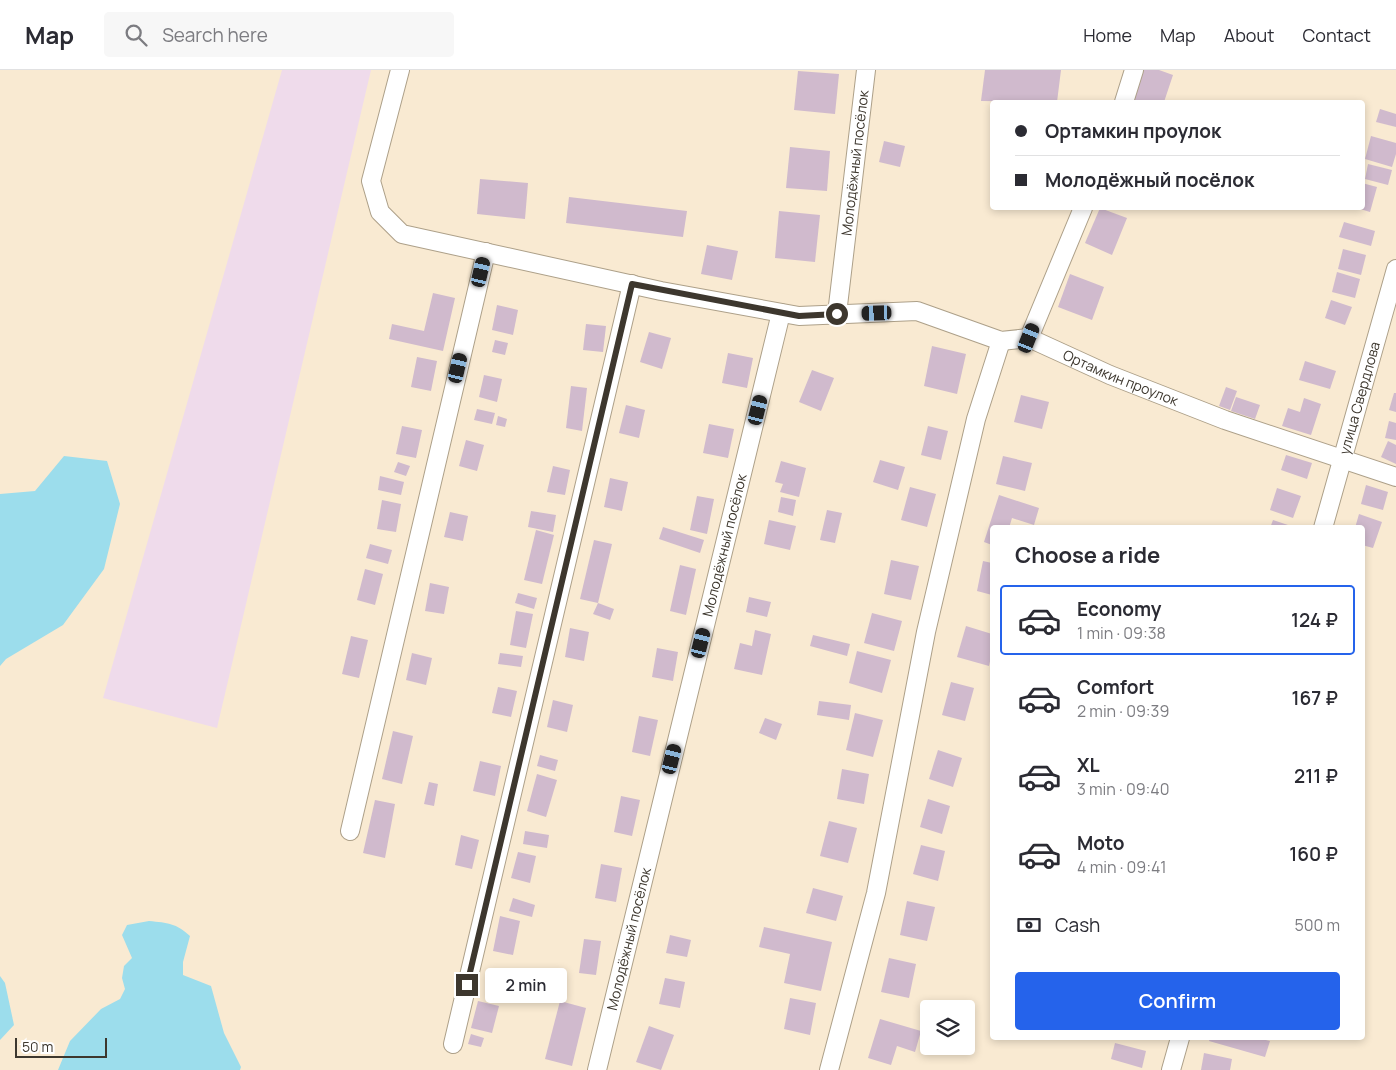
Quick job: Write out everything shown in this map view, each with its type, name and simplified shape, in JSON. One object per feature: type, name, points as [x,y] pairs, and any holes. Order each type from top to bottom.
[{"type":"street","points":[[400,70],[371,182],[380,212],[402,234],[632,284],[799,316],[917,312],[1001,341],[1029,338],[1082,210]]},
{"type":"street","name":"Молодёжный посёлок","points":[[837,314],[866,70]]},
{"type":"street","points":[[1125,100],[1134,70]]},
{"type":"street","points":[[350,831],[486,252]]},
{"type":"street","name":"улица Свердлова","points":[[1324,525],[1396,269]]},
{"type":"street","points":[[453,1044],[632,284]]},
{"type":"street","name":"Молодёжный посёлок","points":[[596,1070],[781,313]]},
{"type":"street","name":"Ортамкин проулок","points":[[1029,338],[1110,375],[1216,417],[1396,477]]},
{"type":"street","points":[[829,1070],[876,893],[926,632],[976,419],[1001,341]]},
{"type":"street","points":[[1171,1070],[1179,1040]]},
{"type":"shaded area","points":[[282,70],[371,70],[217,728],[103,698]]},
{"type":"water","points":[[64,456],[107,461],[120,504],[104,569],[63,625],[6,659],[0,666],[0,494],[35,491]]},
{"type":"water","points":[[149,921],[171,924],[190,936],[183,962],[183,975],[211,986],[224,1033],[241,1067],[240,1070],[58,1070],[70,1041],[101,1009],[120,999],[125,989],[122,978],[124,966],[132,958],[122,935],[127,925]]},
{"type":"water","points":[[0,976],[5,983],[14,1025],[0,1040]]},
{"type":"building","points":[[985,70],[1061,70],[1057,100],[981,101]]},
{"type":"building","points":[[1143,70],[1159,70],[1173,75],[1165,100],[1133,100]]},
{"type":"building","points":[[798,71],[839,74],[835,114],[794,110]]},
{"type":"building","points":[[1380,109],[1396,114],[1396,127],[1376,122]]},
{"type":"building","points":[[1371,136],[1396,143],[1396,154],[1392,167],[1365,159]]},
{"type":"building","points":[[884,141],[905,146],[900,167],[879,162]]},
{"type":"building","points":[[790,147],[830,151],[827,191],[786,188]]},
{"type":"building","points":[[1368,164],[1392,170],[1388,185],[1365,179]]},
{"type":"building","points":[[480,179],[528,183],[525,219],[477,214]]},
{"type":"building","points":[[1365,184],[1377,187],[1370,212],[1364,210]]},
{"type":"building","points":[[569,197],[687,211],[683,237],[566,223]]},
{"type":"building","points":[[1099,210],[1105,210],[1127,218],[1112,255],[1085,243]]},
{"type":"building","points":[[779,211],[820,215],[815,262],[775,258]]},
{"type":"building","points":[[1344,222],[1375,231],[1371,246],[1339,237]]},
{"type":"building","points":[[707,245],[738,251],[732,280],[701,274]]},
{"type":"building","points":[[1343,249],[1366,255],[1361,275],[1338,269]]},
{"type":"building","points":[[1337,272],[1360,279],[1355,298],[1332,292]]},
{"type":"building","points":[[1070,274],[1104,287],[1092,320],[1058,307]]},
{"type":"building","points":[[433,293],[455,298],[443,351],[389,339],[392,324],[424,331]]},
{"type":"building","points":[[1331,300],[1352,307],[1345,325],[1325,318]]},
{"type":"building","points":[[497,305],[518,310],[513,335],[492,330]]},
{"type":"building","points":[[586,324],[606,326],[603,352],[583,350]]},
{"type":"building","points":[[649,332],[671,338],[662,369],[640,362]]},
{"type":"building","points":[[495,340],[508,343],[505,355],[492,352]]},
{"type":"building","points":[[932,346],[966,354],[957,394],[924,386]]},
{"type":"building","points":[[728,353],[753,358],[747,388],[722,383]]},
{"type":"building","points":[[417,357],[437,361],[431,391],[411,387]]},
{"type":"building","points":[[1305,361],[1336,371],[1330,389],[1299,380]]},
{"type":"building","points":[[812,370],[834,378],[821,411],[799,402]]},
{"type":"building","points":[[484,375],[502,379],[497,402],[479,397]]},
{"type":"building","points":[[571,386],[587,388],[582,431],[566,428]]},
{"type":"building","points":[[1226,387],[1237,391],[1230,410],[1219,406]]},
{"type":"building","points":[[1394,393],[1396,393],[1396,412],[1389,410]]},
{"type":"building","points":[[1021,395],[1049,402],[1042,429],[1014,422]]},
{"type":"building","points":[[1236,397],[1260,405],[1255,419],[1231,411]]},
{"type":"building","points":[[1304,398],[1321,404],[1311,435],[1282,426],[1288,408],[1300,412]]},
{"type":"building","points":[[626,405],[645,410],[639,438],[619,433]]},
{"type":"building","points":[[477,409],[495,413],[492,424],[474,420]]},
{"type":"building","points":[[498,416],[507,419],[505,427],[496,425]]},
{"type":"building","points":[[1389,421],[1396,423],[1396,440],[1385,438]]},
{"type":"building","points":[[709,424],[734,429],[728,458],[703,453]]},
{"type":"building","points":[[402,426],[422,430],[416,458],[396,454]]},
{"type":"building","points":[[928,426],[948,431],[941,460],[921,455]]},
{"type":"building","points":[[466,440],[484,445],[477,471],[459,466]]},
{"type":"building","points":[[1388,441],[1396,445],[1396,464],[1381,457]]},
{"type":"building","points":[[1286,455],[1312,463],[1307,479],[1281,470]]},
{"type":"building","points":[[1003,456],[1032,463],[1025,491],[996,484]]},
{"type":"building","points":[[880,460],[905,467],[898,490],[873,482]]},
{"type":"building","points":[[781,461],[806,468],[799,497],[780,492],[783,484],[775,482]]},
{"type":"building","points":[[398,462],[410,466],[406,476],[394,472]]},
{"type":"building","points":[[553,466],[570,470],[565,495],[547,492]]},
{"type":"building","points":[[380,476],[404,482],[401,495],[378,490]]},
{"type":"building","points":[[610,478],[628,482],[622,511],[604,507]]},
{"type":"building","points":[[1366,485],[1388,492],[1383,510],[1361,504]]},
{"type":"building","points":[[910,487],[936,494],[927,527],[901,520]]},
{"type":"building","points":[[1277,488],[1301,496],[1293,518],[1270,510]]},
{"type":"building","points":[[999,495],[1039,508],[1034,525],[1012,518],[1010,525],[990,525],[990,544],[984,542]]},
{"type":"building","points":[[697,496],[714,499],[707,534],[690,530]]},
{"type":"building","points":[[781,497],[796,500],[793,516],[778,512]]},
{"type":"building","points":[[382,500],[401,504],[396,532],[377,529]]},
{"type":"building","points":[[827,510],[842,513],[835,543],[820,540]]},
{"type":"building","points":[[531,511],[556,515],[553,532],[528,527]]},
{"type":"building","points":[[450,512],[468,516],[463,541],[444,537]]},
{"type":"building","points":[[1359,514],[1382,522],[1373,548],[1365,546],[1365,525],[1356,525]]},
{"type":"building","points":[[769,520],[796,526],[790,550],[764,544]]},
{"type":"building","points":[[1273,520],[1288,525],[1271,525]]},
{"type":"building","points":[[663,527],[704,540],[700,553],[659,539]]},
{"type":"building","points":[[536,530],[554,535],[542,584],[524,580]]},
{"type":"building","points":[[594,540],[612,544],[598,603],[580,599]]},
{"type":"building","points":[[370,544],[392,550],[388,564],[366,558]]},
{"type":"building","points":[[891,560],[919,566],[911,600],[884,594]]},
{"type":"building","points":[[983,561],[990,563],[990,594],[977,591]]},
{"type":"building","points":[[680,565],[696,569],[686,615],[670,611]]},
{"type":"building","points":[[365,569],[383,574],[375,605],[357,600]]},
{"type":"building","points":[[430,583],[449,587],[444,614],[425,611]]},
{"type":"building","points":[[518,593],[537,598],[534,609],[515,603]]},
{"type":"building","points":[[749,597],[771,602],[767,617],[746,612]]},
{"type":"building","points":[[598,603],[614,609],[610,620],[593,614]]},
{"type":"building","points":[[516,611],[533,614],[526,648],[510,645]]},
{"type":"building","points":[[872,613],[902,621],[894,651],[864,643]]},
{"type":"building","points":[[966,626],[990,633],[989,666],[957,657]]},
{"type":"building","points":[[570,628],[589,632],[584,661],[565,657]]},
{"type":"building","points":[[755,630],[771,634],[762,675],[734,669],[740,643],[752,646]]},
{"type":"building","points":[[813,635],[850,644],[847,656],[810,646]]},
{"type":"building","points":[[351,636],[368,640],[359,678],[342,674]]},
{"type":"building","points":[[657,648],[678,652],[673,681],[652,677]]},
{"type":"building","points":[[857,651],[891,660],[882,693],[849,683]]},
{"type":"building","points":[[412,653],[432,658],[426,685],[406,680]]},
{"type":"building","points":[[500,653],[523,656],[521,667],[498,664]]},
{"type":"building","points":[[951,682],[974,688],[965,721],[942,715]]},
{"type":"building","points":[[498,687],[517,691],[511,717],[492,713]]},
{"type":"building","points":[[553,700],[573,705],[567,732],[547,727]]},
{"type":"building","points":[[819,701],[851,705],[849,720],[817,715]]},
{"type":"building","points":[[855,713],[883,720],[873,757],[846,750]]},
{"type":"building","points":[[639,716],[658,720],[650,756],[632,752]]},
{"type":"building","points":[[765,718],[782,724],[776,740],[759,733]]},
{"type":"building","points":[[393,731],[413,736],[402,784],[382,779]]},
{"type":"building","points":[[938,750],[962,758],[953,787],[929,779]]},
{"type":"building","points":[[540,755],[558,760],[555,771],[537,766]]},
{"type":"building","points":[[480,761],[501,766],[495,796],[473,791]]},
{"type":"building","points":[[842,769],[869,774],[864,804],[837,799]]},
{"type":"building","points":[[537,774],[557,780],[546,817],[527,811]]},
{"type":"building","points":[[429,782],[438,784],[434,806],[424,804]]},
{"type":"building","points":[[621,796],[640,800],[632,836],[614,832]]},
{"type":"building","points":[[928,799],[950,806],[942,834],[920,827]]},
{"type":"building","points":[[375,800],[395,804],[385,858],[363,853]]},
{"type":"building","points":[[829,821],[857,828],[848,863],[820,856]]},
{"type":"building","points":[[525,831],[549,835],[547,848],[523,844]]},
{"type":"building","points":[[461,835],[479,840],[472,869],[455,865]]},
{"type":"building","points":[[921,845],[945,851],[938,881],[913,874]]},
{"type":"building","points":[[518,852],[536,856],[530,883],[511,878]]},
{"type":"building","points":[[601,864],[622,868],[616,902],[595,898]]},
{"type":"building","points":[[813,888],[843,896],[836,921],[806,913]]},
{"type":"building","points":[[513,898],[535,905],[532,917],[509,911]]},
{"type":"building","points":[[907,901],[935,907],[927,941],[900,935]]},
{"type":"building","points":[[500,916],[520,921],[513,955],[493,951]]},
{"type":"building","points":[[764,927],[832,942],[821,991],[784,983],[790,954],[759,947]]},
{"type":"building","points":[[670,935],[691,940],[687,957],[666,953]]},
{"type":"building","points":[[584,939],[601,941],[596,975],[579,973]]},
{"type":"building","points":[[889,958],[916,964],[909,998],[881,992]]},
{"type":"building","points":[[665,978],[685,982],[680,1008],[659,1004]]},
{"type":"building","points":[[790,998],[816,1003],[810,1035],[784,1029]]},
{"type":"building","points":[[478,1001],[499,1006],[492,1033],[471,1028]]},
{"type":"building","points":[[560,1001],[586,1008],[572,1066],[545,1059]]},
{"type":"building","points":[[880,1019],[920,1031],[915,1052],[897,1046],[891,1065],[868,1058]]},
{"type":"building","points":[[649,1026],[674,1035],[661,1070],[636,1062]]},
{"type":"building","points":[[471,1034],[484,1038],[481,1047],[468,1044]]},
{"type":"building","points":[[1266,1040],[1270,1041],[1265,1057],[1209,1041]]},
{"type":"building","points":[[1115,1043],[1146,1051],[1142,1068],[1111,1059]]},
{"type":"building","points":[[1204,1053],[1232,1059],[1230,1070],[1201,1070]]},
{"type":"route","points":[[467,985],[632,284],[660,291],[799,316],[837,314]]}]
